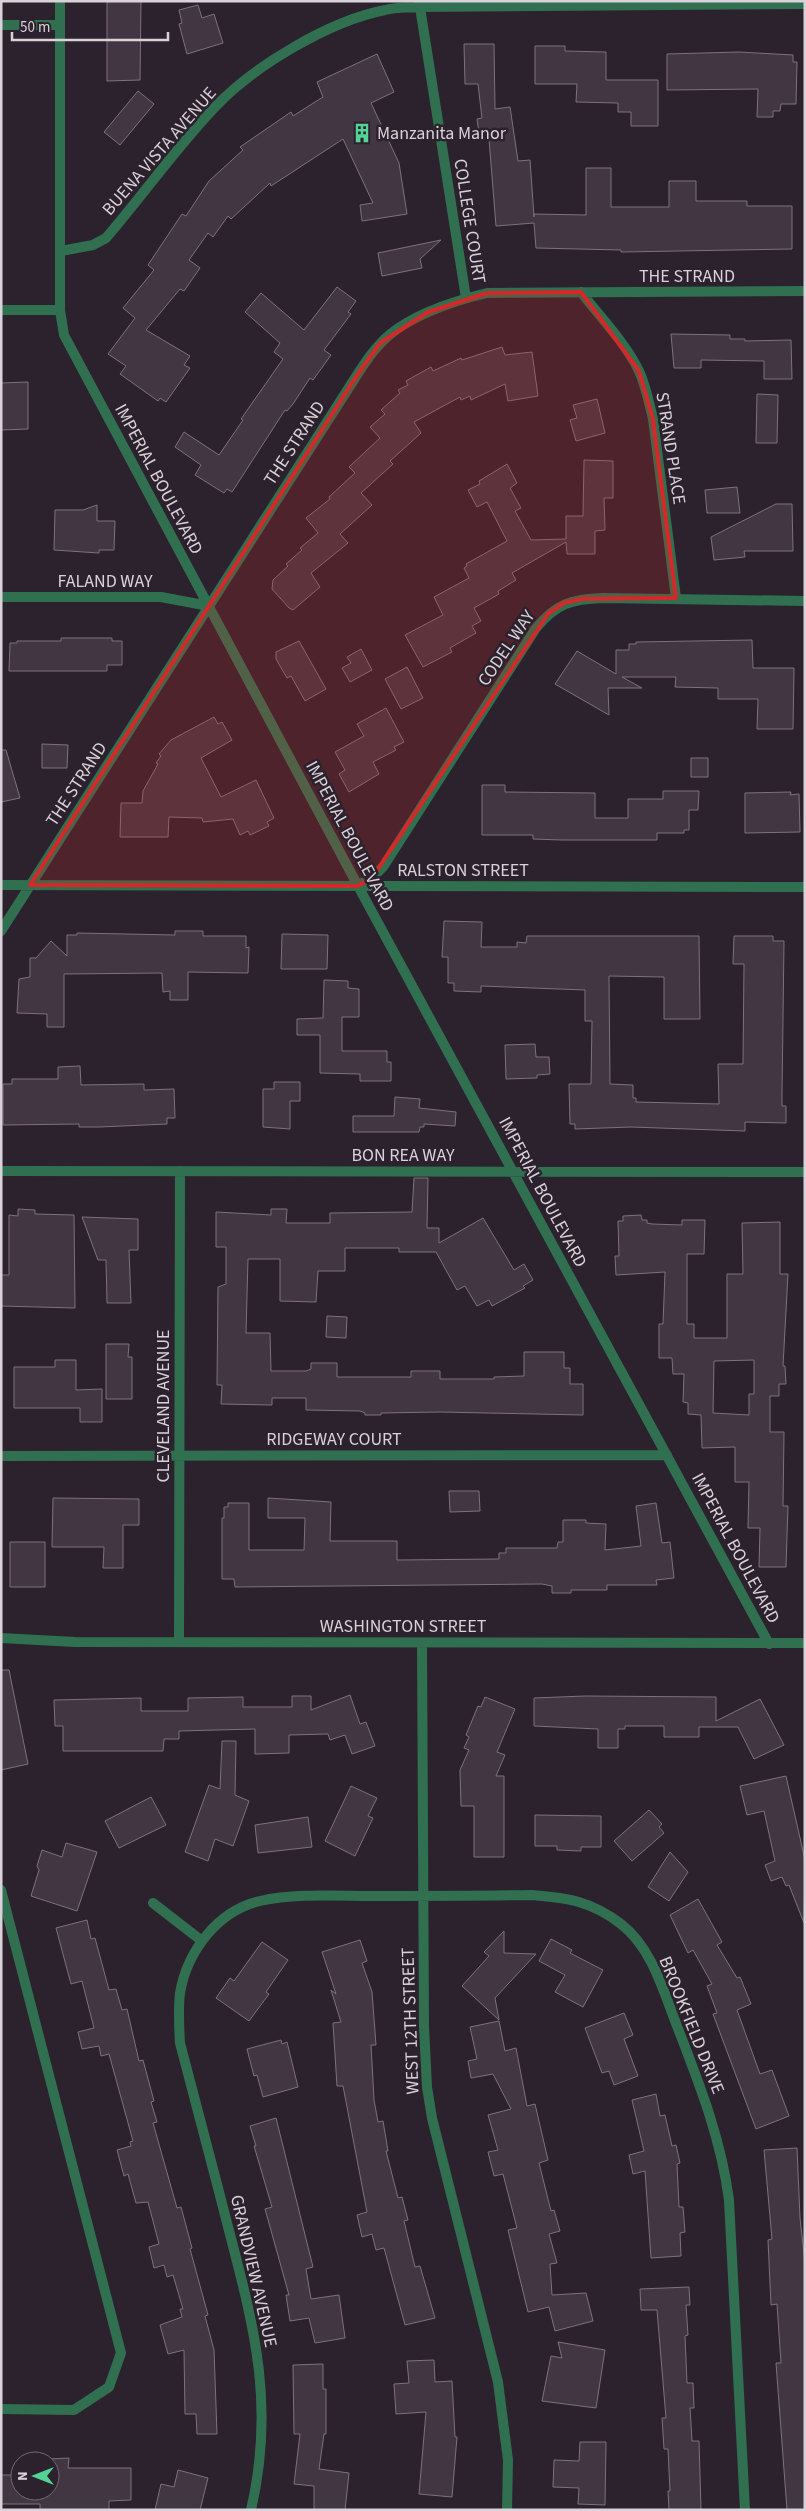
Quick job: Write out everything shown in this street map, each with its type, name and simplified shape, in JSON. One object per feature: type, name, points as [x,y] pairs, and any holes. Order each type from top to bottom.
[{"type":"street","name":"IMPERIAL BOULEVARD","points":[[60,1],[60,310],[64,334],[358,886],[769,1644]]},
{"type":"street","name":"BUENA VISTA AVENUE","points":[[60,251],[94,246],[106,238],[216,106],[240,84],[293,47],[359,16],[386,9],[419,4],[805,4]]},
{"type":"street","name":"COLLEGE COURT","points":[[419,4],[466,298]]},
{"type":"street","points":[[1,25],[60,25]]},
{"type":"street","name":"THE STRAND","points":[[1,930],[356,374],[380,343],[428,312],[466,298],[487,294],[805,291]]},
{"type":"street","name":"STRAND PLACE","points":[[581,292],[639,371],[647,394],[676,598]]},
{"type":"street","points":[[1,310],[60,310]]},
{"type":"street","name":"FALAND WAY","points":[[1,597],[161,597],[208,606]]},
{"type":"street","name":"CODEL WAY","points":[[358,886],[372,878],[382,867],[536,628],[548,614],[564,603],[582,599],[676,598],[805,601]]},
{"type":"street","name":"RALSTON STREET","points":[[1,885],[805,887]]},
{"type":"street","name":"BON REA WAY","points":[[1,1171],[805,1172]]},
{"type":"street","name":"CLEVELAND AVENUE","points":[[179,1642],[180,1171]]},
{"type":"street","name":"RIDGEWAY COURT","points":[[1,1456],[667,1456]]},
{"type":"street","name":"WASHINGTON STREET","points":[[1,1638],[75,1642],[805,1643]]},
{"type":"street","name":"WEST 12TH STREET","points":[[422,1643],[423,1896],[427,2087],[432,2118],[498,2382],[508,2460],[506,2510]]},
{"type":"street","points":[[1,1890],[120,2353],[109,2387],[74,2410],[1,2409]]},
{"type":"street","name":"BROOKFIELD DRIVE","points":[[180,2043],[180,1993],[187,1969],[202,1941],[214,1926],[234,1912],[258,1902],[305,1897],[532,1895],[566,1898],[594,1906],[622,1925],[640,1944],[654,1968],[713,2122],[724,2165],[729,2200],[745,2510]]},
{"type":"street","points":[[154,1903],[202,1941]]},
{"type":"street","name":"GRANDVIEW AVENUE","points":[[180,2043],[256,2342],[263,2415],[262,2453],[251,2510]]},
{"type":"highlighted area","points":[[581,292],[639,371],[653,419],[676,598],[582,599],[564,603],[548,614],[372,878],[358,886],[30,885],[357,375],[380,343],[428,312],[487,293]]},
{"type":"building","points":[[109,1],[141,1],[140,80],[107,81],[107,3]]},
{"type":"building","points":[[198,5],[202,18],[214,14],[223,43],[187,54],[179,24],[182,23],[179,10]]},
{"type":"building","points":[[464,44],[494,44],[495,109],[510,107],[518,161],[530,160],[534,217],[534,214],[586,215],[586,168],[611,168],[611,207],[669,207],[669,181],[696,181],[696,201],[747,201],[747,206],[792,206],[792,249],[621,252],[621,250],[536,248],[534,223],[496,226],[489,139],[480,140],[477,119],[482,118],[478,84],[465,84]]},
{"type":"building","points":[[535,46],[565,46],[565,51],[606,52],[606,80],[658,80],[658,126],[631,126],[631,112],[618,112],[618,103],[576,102],[577,84],[535,84]]},
{"type":"building","points":[[739,52],[793,55],[793,62],[797,62],[796,104],[781,104],[780,111],[773,111],[773,117],[757,117],[758,89],[667,90],[667,54]]},
{"type":"building","points":[[377,54],[394,92],[371,103],[399,163],[407,214],[362,221],[360,205],[373,203],[343,139],[271,186],[270,183],[231,219],[228,216],[213,237],[208,233],[189,260],[200,268],[184,291],[180,289],[146,330],[190,356],[184,365],[190,368],[166,402],[160,398],[158,401],[120,374],[126,366],[108,354],[135,318],[123,308],[154,270],[148,265],[182,214],[186,216],[209,181],[243,150],[240,147],[291,112],[293,116],[323,97],[317,82]]},
{"type":"building","points":[[138,91],[154,104],[120,145],[104,132]]},
{"type":"building","points":[[441,240],[420,259],[422,268],[382,276],[378,253]]},
{"type":"building","points":[[337,287],[356,301],[348,312],[351,314],[324,350],[331,355],[313,380],[310,378],[293,404],[287,411],[285,410],[232,492],[227,489],[224,493],[195,475],[201,465],[175,447],[184,432],[219,455],[243,420],[241,419],[283,359],[274,352],[280,343],[245,312],[261,293],[304,330]]},
{"type":"building","points":[[671,334],[730,335],[730,339],[745,339],[745,341],[791,340],[792,379],[764,379],[764,361],[701,360],[701,368],[674,368]]},
{"type":"building","points":[[502,347],[505,355],[532,352],[538,396],[508,401],[505,384],[471,400],[470,396],[461,400],[460,397],[414,422],[421,433],[390,461],[393,464],[361,493],[372,505],[340,534],[348,543],[311,573],[320,587],[293,610],[289,608],[272,589],[273,580],[288,566],[286,564],[302,550],[300,548],[318,533],[306,518],[330,499],[329,497],[355,473],[349,467],[380,438],[370,427],[385,414],[381,410],[400,393],[398,390],[408,385],[406,381],[431,367],[433,371],[461,358],[462,360]]},
{"type":"building","points":[[28,382],[28,429],[1,430],[1,383]]},
{"type":"building","points":[[757,394],[778,395],[777,443],[756,443]]},
{"type":"building","points":[[597,399],[605,433],[576,441],[570,420],[577,418],[573,405]]},
{"type":"building","points":[[584,460],[613,461],[613,498],[604,498],[605,530],[595,531],[595,554],[567,554],[566,542],[512,573],[516,580],[498,591],[499,594],[474,608],[481,621],[472,626],[476,633],[450,648],[452,652],[423,667],[405,635],[443,615],[434,597],[469,578],[464,568],[467,566],[466,564],[507,541],[487,502],[477,507],[468,490],[480,484],[479,481],[507,464],[517,483],[510,488],[521,508],[515,511],[531,540],[566,539],[566,516],[583,516]]},
{"type":"building","points":[[737,487],[740,513],[707,513],[705,490]]},
{"type":"building","points":[[776,504],[792,504],[793,551],[744,551],[745,557],[714,560],[711,537]]},
{"type":"building","points":[[97,505],[97,521],[115,521],[114,550],[99,550],[99,553],[54,550],[55,510],[83,510]]},
{"type":"building","points":[[61,638],[112,638],[112,641],[122,641],[122,665],[107,665],[107,671],[9,671],[10,643],[17,643],[17,641],[61,641]]},
{"type":"building","points":[[752,640],[753,668],[794,668],[793,729],[757,729],[758,699],[718,699],[718,688],[675,687],[676,677],[622,677],[642,688],[608,688],[609,715],[555,684],[577,651],[616,674],[616,650],[629,650],[629,644],[636,644],[636,642]]},
{"type":"building","points":[[299,641],[326,689],[305,701],[291,676],[287,678],[276,659],[276,652]]},
{"type":"building","points":[[361,649],[372,670],[350,682],[342,668],[351,663],[347,657]]},
{"type":"building","points":[[407,667],[423,698],[401,709],[385,679]]},
{"type":"building","points":[[386,708],[404,742],[394,747],[396,750],[373,762],[379,774],[349,792],[339,774],[345,770],[335,752],[364,736],[357,724]]},
{"type":"building","points":[[214,717],[218,724],[222,722],[232,740],[201,758],[221,797],[256,780],[274,818],[267,822],[269,826],[250,835],[248,831],[240,835],[233,819],[203,822],[202,818],[169,817],[168,837],[120,837],[121,803],[142,803],[143,791],[158,764],[156,763],[161,756],[159,754],[171,740]]},
{"type":"building","points":[[42,744],[68,745],[67,768],[42,768]]},
{"type":"building","points":[[1,750],[6,750],[20,798],[1,802]]},
{"type":"building","points":[[691,758],[708,758],[708,777],[691,777]]},
{"type":"building","points":[[482,785],[505,785],[505,792],[595,793],[595,818],[628,818],[628,799],[663,799],[663,791],[699,791],[698,810],[689,810],[689,830],[684,830],[684,833],[657,833],[657,840],[561,840],[533,839],[533,835],[482,835]]},
{"type":"building","points":[[791,792],[790,795],[799,794],[800,832],[745,833],[745,793]]},
{"type":"building","points":[[444,921],[482,922],[481,947],[517,947],[517,942],[526,943],[527,936],[699,936],[700,1019],[664,1019],[664,977],[609,976],[610,1084],[633,1085],[633,1098],[636,1098],[636,1102],[719,1104],[718,1064],[743,1064],[744,964],[733,964],[734,936],[773,936],[773,941],[784,941],[782,1106],[786,1106],[786,1123],[745,1122],[745,1131],[631,1127],[575,1129],[575,1124],[570,1124],[569,1084],[591,1084],[592,1021],[585,1021],[585,990],[481,986],[481,992],[454,991],[454,983],[448,983],[448,957],[442,957]]},
{"type":"building","points":[[175,931],[203,931],[203,936],[246,936],[246,948],[249,947],[248,973],[188,972],[188,1000],[170,1000],[170,991],[163,992],[162,973],[64,974],[64,1027],[47,1027],[47,1014],[17,1013],[19,979],[30,977],[30,958],[36,958],[51,941],[67,956],[67,935],[77,935],[77,933],[175,935]]},
{"type":"building","points":[[282,934],[328,935],[327,969],[281,969]]},
{"type":"building","points":[[324,980],[348,981],[348,988],[359,989],[359,1017],[342,1017],[342,1051],[387,1051],[387,1062],[391,1062],[391,1081],[360,1081],[360,1074],[320,1073],[320,1035],[297,1035],[297,1019],[323,1018]]},
{"type":"building","points":[[535,1044],[536,1057],[549,1057],[550,1074],[537,1075],[537,1078],[506,1079],[505,1045]]},
{"type":"building","points":[[80,1066],[81,1085],[144,1084],[144,1090],[174,1089],[175,1118],[167,1118],[167,1124],[100,1127],[79,1127],[79,1124],[3,1125],[3,1084],[12,1084],[12,1079],[58,1079],[58,1067]]},
{"type":"building","points":[[274,1082],[300,1082],[300,1101],[290,1101],[290,1129],[263,1127],[263,1089],[274,1089]]},
{"type":"building","points":[[395,1097],[420,1099],[419,1108],[456,1112],[455,1126],[424,1124],[424,1127],[420,1127],[419,1132],[353,1132],[353,1116],[394,1116]]},
{"type":"building","points":[[414,1178],[428,1178],[427,1228],[439,1228],[439,1243],[483,1218],[514,1270],[524,1264],[533,1280],[523,1286],[525,1288],[492,1306],[489,1300],[477,1306],[465,1286],[457,1290],[436,1252],[399,1252],[399,1248],[345,1248],[345,1271],[318,1271],[316,1302],[280,1301],[280,1259],[248,1259],[246,1333],[270,1333],[271,1371],[306,1371],[311,1369],[311,1363],[337,1363],[337,1377],[411,1377],[411,1371],[440,1371],[440,1379],[494,1379],[494,1377],[524,1376],[524,1352],[564,1352],[564,1368],[570,1368],[570,1384],[583,1384],[583,1415],[440,1412],[365,1415],[365,1413],[360,1411],[306,1410],[306,1398],[272,1398],[272,1405],[221,1404],[222,1385],[217,1385],[218,1287],[226,1284],[226,1247],[216,1247],[216,1212],[271,1215],[271,1209],[287,1209],[286,1223],[330,1223],[330,1213],[412,1212]]},
{"type":"building","points":[[18,1209],[35,1210],[35,1214],[74,1215],[75,1308],[1,1306],[1,1275],[9,1275],[9,1215],[18,1216]]},
{"type":"building","points":[[641,1215],[642,1220],[647,1220],[647,1223],[652,1224],[682,1225],[682,1220],[705,1220],[704,1254],[687,1254],[687,1324],[694,1324],[694,1338],[727,1338],[727,1274],[743,1274],[742,1223],[780,1222],[780,1274],[788,1274],[783,1366],[785,1366],[786,1384],[779,1384],[779,1396],[770,1396],[770,1432],[784,1432],[783,1506],[788,1506],[786,1567],[759,1567],[760,1528],[748,1528],[749,1482],[735,1482],[735,1447],[702,1448],[701,1415],[688,1414],[688,1403],[683,1402],[684,1374],[673,1374],[672,1358],[659,1358],[659,1324],[663,1324],[665,1272],[616,1275],[615,1256],[619,1256],[618,1221],[623,1221],[623,1216]],"holes":[[[754,1360],[754,1394],[749,1394],[749,1415],[713,1413],[714,1361]]]},
{"type":"building","points":[[82,1217],[138,1219],[138,1250],[129,1250],[131,1303],[107,1303],[106,1260],[98,1260]]},
{"type":"building","points":[[327,1316],[347,1317],[346,1338],[326,1337]]},
{"type":"building","points":[[106,1344],[129,1344],[128,1357],[132,1357],[132,1399],[106,1399]]},
{"type":"building","points":[[55,1360],[76,1360],[76,1390],[102,1389],[102,1422],[80,1422],[80,1408],[14,1408],[14,1367],[55,1367]]},
{"type":"building","points":[[449,1491],[479,1491],[480,1511],[450,1512]]},
{"type":"building","points":[[53,1498],[139,1499],[139,1525],[123,1525],[123,1568],[103,1568],[104,1547],[52,1547]]},
{"type":"building","points":[[268,1498],[331,1502],[330,1541],[397,1541],[397,1560],[499,1559],[499,1553],[506,1553],[506,1548],[557,1548],[558,1542],[563,1542],[563,1520],[586,1520],[586,1523],[606,1524],[605,1550],[641,1546],[636,1506],[656,1503],[662,1543],[670,1542],[674,1578],[656,1580],[657,1585],[607,1585],[607,1590],[571,1590],[571,1593],[552,1593],[552,1586],[542,1584],[235,1587],[234,1579],[222,1579],[222,1518],[224,1518],[224,1507],[228,1507],[228,1503],[249,1503],[249,1550],[304,1550],[305,1518],[268,1518]]},
{"type":"building","points":[[10,1542],[45,1542],[45,1587],[10,1587]]},
{"type":"building","points":[[1,1670],[9,1670],[28,1764],[1,1770]]},
{"type":"building","points":[[350,1695],[360,1724],[366,1722],[375,1746],[352,1754],[345,1735],[330,1740],[328,1734],[289,1735],[289,1753],[255,1754],[255,1729],[179,1731],[179,1739],[164,1739],[163,1751],[63,1751],[63,1726],[55,1726],[54,1700],[141,1698],[141,1711],[188,1711],[188,1698],[243,1697],[243,1707],[292,1707],[292,1696],[311,1696],[311,1710]]},
{"type":"building","points":[[585,1696],[716,1697],[716,1721],[760,1699],[784,1745],[754,1759],[738,1727],[699,1727],[699,1737],[664,1737],[664,1726],[625,1726],[625,1729],[618,1729],[618,1748],[598,1748],[598,1729],[534,1726],[534,1698]]},
{"type":"building","points":[[485,1697],[515,1709],[497,1752],[505,1755],[496,1776],[504,1776],[504,1857],[474,1857],[474,1806],[461,1806],[460,1770],[469,1750],[464,1748],[469,1737],[466,1735],[478,1706],[481,1707]]},
{"type":"building","points":[[222,1741],[236,1741],[235,1795],[249,1801],[233,1846],[215,1839],[208,1861],[185,1852],[209,1785],[220,1789]]},
{"type":"building","points":[[786,1776],[805,1860],[804,1923],[789,1885],[786,1886],[782,1877],[771,1881],[765,1865],[775,1861],[764,1811],[747,1815],[740,1786]]},
{"type":"building","points":[[351,1786],[377,1798],[368,1816],[373,1818],[355,1856],[325,1841]]},
{"type":"building","points":[[151,1797],[166,1825],[119,1848],[105,1821]]},
{"type":"building","points":[[649,1810],[662,1824],[659,1827],[664,1833],[632,1861],[614,1841]]},
{"type":"building","points":[[535,1815],[601,1816],[601,1847],[581,1847],[581,1851],[557,1850],[557,1846],[535,1846]]},
{"type":"building","points":[[308,1817],[312,1847],[258,1853],[255,1825]]},
{"type":"building","points":[[66,1843],[97,1852],[77,1911],[31,1896],[39,1870],[37,1866],[42,1850],[62,1857]]},
{"type":"building","points":[[670,1852],[688,1872],[669,1901],[648,1887]]},
{"type":"building","points":[[698,1899],[722,1942],[717,1945],[737,1978],[740,1977],[751,2004],[737,2010],[760,2074],[772,2070],[789,2116],[756,2129],[713,2014],[717,2013],[707,1986],[712,1984],[693,1950],[688,1953],[670,1915]]},
{"type":"building","points":[[87,1920],[91,1939],[95,1938],[109,1990],[116,1989],[122,2010],[127,2009],[139,2061],[143,2060],[154,2101],[151,2102],[157,2122],[153,2123],[177,2208],[181,2207],[192,2248],[190,2249],[208,2315],[205,2316],[214,2350],[217,2434],[197,2434],[196,2414],[185,2414],[184,2350],[168,2354],[160,2325],[182,2317],[180,2309],[183,2309],[173,2275],[167,2277],[164,2265],[154,2268],[149,2247],[159,2244],[148,2202],[136,2203],[128,2174],[124,2176],[117,2150],[131,2146],[130,2142],[133,2141],[109,2054],[101,2056],[99,2046],[82,2049],[78,2032],[94,2028],[82,1981],[71,1984],[56,1928]]},
{"type":"building","points":[[504,1931],[504,1953],[536,1954],[495,1998],[499,2020],[462,1986],[489,1956],[484,1952]]},
{"type":"building","points":[[551,1939],[572,1950],[570,1953],[603,1970],[583,2007],[555,1992],[565,1975],[539,1961]]},
{"type":"building","points":[[360,1940],[367,1961],[362,1963],[372,1992],[376,2045],[371,2045],[374,2100],[378,2122],[383,2121],[388,2151],[386,2151],[398,2198],[402,2197],[408,2220],[404,2221],[415,2267],[420,2266],[435,2318],[405,2325],[384,2248],[376,2250],[372,2234],[362,2237],[357,2215],[367,2212],[343,2086],[337,2086],[333,2023],[341,2022],[331,1990],[336,1994],[322,1952]]},
{"type":"building","points":[[262,1942],[288,1960],[266,1992],[269,1994],[249,2021],[216,1998],[230,1978],[234,1981]]},
{"type":"building","points":[[624,2013],[633,2035],[624,2039],[638,2076],[614,2085],[609,2071],[602,2073],[585,2028]]},
{"type":"building","points":[[499,2021],[505,2051],[516,2048],[527,2106],[535,2104],[548,2160],[539,2163],[551,2211],[554,2210],[560,2231],[549,2234],[557,2263],[550,2264],[552,2295],[586,2293],[593,2321],[555,2331],[549,2307],[528,2312],[508,2230],[517,2228],[503,2174],[494,2176],[488,2152],[498,2150],[488,2115],[511,2109],[493,2074],[471,2078],[468,2061],[477,2059],[470,2027]]},
{"type":"building","points":[[281,2040],[282,2044],[287,2042],[298,2087],[263,2097],[257,2075],[254,2076],[247,2049]]},
{"type":"building","points":[[656,2094],[660,2116],[665,2115],[672,2146],[676,2145],[680,2163],[677,2164],[679,2207],[683,2207],[685,2232],[680,2233],[681,2256],[651,2258],[645,2171],[633,2174],[629,2155],[644,2151],[632,2100]]},
{"type":"building","points":[[276,2118],[313,2267],[306,2269],[311,2299],[339,2295],[345,2338],[315,2343],[309,2318],[290,2321],[286,2295],[289,2295],[265,2209],[272,2207],[250,2126]]},
{"type":"building","points":[[797,2148],[800,2218],[805,2263],[805,2510],[787,2510],[776,2363],[781,2363],[777,2304],[771,2305],[768,2240],[772,2239],[764,2150]]},
{"type":"building","points":[[689,2287],[690,2305],[686,2305],[688,2335],[685,2336],[687,2383],[693,2383],[694,2408],[690,2408],[692,2441],[699,2441],[701,2510],[669,2510],[668,2449],[664,2449],[662,2418],[666,2418],[657,2310],[641,2310],[640,2289]]},
{"type":"building","points":[[558,2342],[605,2350],[596,2408],[542,2401],[551,2356],[562,2358]]},
{"type":"building","points":[[434,2360],[435,2382],[452,2381],[455,2437],[457,2437],[452,2497],[419,2494],[426,2412],[396,2414],[394,2384],[409,2383],[407,2361]]},
{"type":"building","points":[[323,2364],[323,2389],[326,2389],[326,2434],[324,2434],[319,2469],[349,2473],[345,2510],[314,2510],[314,2486],[294,2484],[300,2434],[294,2434],[293,2365]]},
{"type":"building","points":[[580,2442],[606,2442],[605,2505],[578,2504],[579,2488],[553,2487],[554,2460],[579,2461]]},
{"type":"building","points":[[60,2458],[69,2458],[68,2468],[131,2468],[131,2500],[109,2501],[109,2510],[40,2510],[40,2504],[1,2504],[1,2475],[10,2475],[10,2501],[60,2501]]},
{"type":"building","points":[[178,2470],[208,2478],[200,2510],[155,2510],[161,2484],[174,2487]]},
{"type":"place","name":"Manzanita Manor","points":[[362,133]]}]
